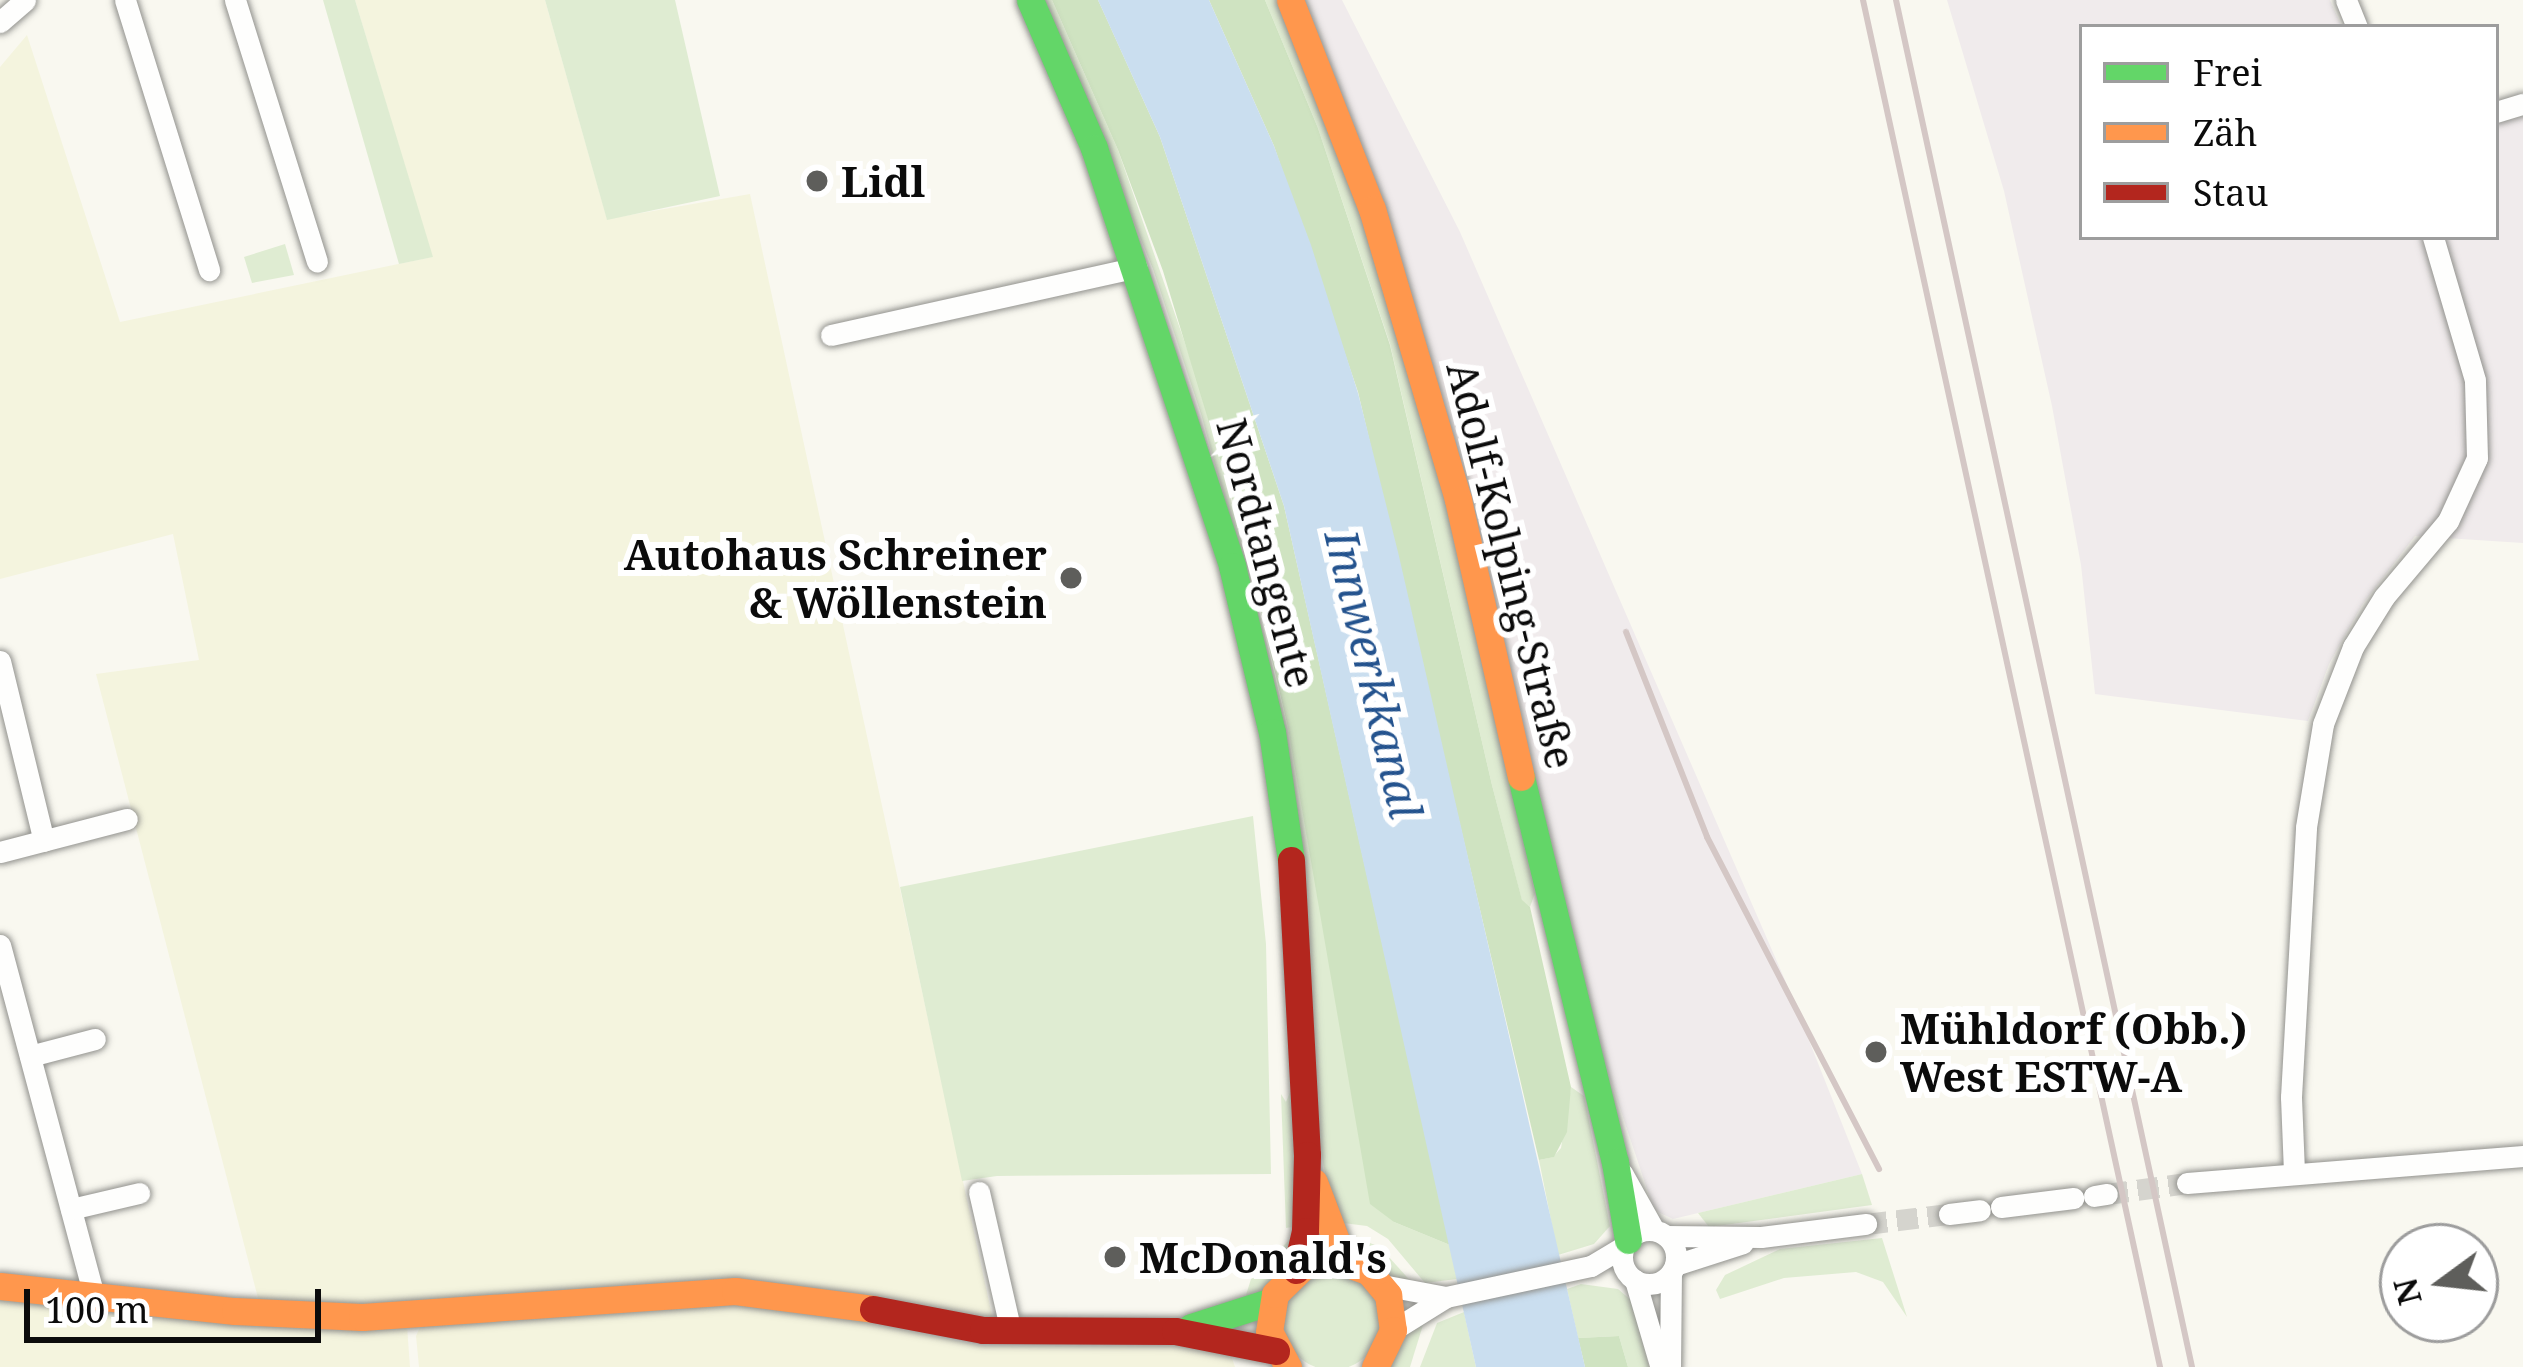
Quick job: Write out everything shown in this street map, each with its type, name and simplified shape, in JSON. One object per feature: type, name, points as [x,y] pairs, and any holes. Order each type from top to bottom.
[{"type":"street","points":[[0,22],[25,0]]},
{"type":"street","points":[[125,0],[208,270]]},
{"type":"street","points":[[235,0],[316,261]]},
{"type":"street","name":"Nordtangente","points":[[1030,0],[1094,148],[1137,267],[1211,495],[1272,732],[1290,847],[1306,1155],[1305,1231],[1297,1270]]},
{"type":"street","name":"Adolf-Kolping-Straße","points":[[1290,0],[1339,113],[1432,405],[1615,1162],[1643,1238]]},
{"type":"street","points":[[2294,1172],[2291,1097],[2306,827],[2324,724],[2353,647],[2384,597],[2448,521],[2477,458],[2475,380],[2434,240]]},
{"type":"street","points":[[831,335],[1137,267]]},
{"type":"street","points":[[0,661],[44,841]]},
{"type":"street","points":[[0,852],[127,819]]},
{"type":"street","points":[[0,945],[94,1295]]},
{"type":"street","points":[[30,1056],[95,1039]]},
{"type":"street","name":"Nordtangente","points":[[1306,1155],[1328,1228],[1344,1261]]},
{"type":"street","points":[[2187,1184],[2523,1156]]},
{"type":"street","points":[[979,1192],[1011,1332]]},
{"type":"street","points":[[71,1209],[139,1193]]},
{"type":"street","points":[[1949,1214],[2092,1196]]},
{"type":"street","points":[[1375,1367],[1394,1330],[1446,1297],[1591,1266],[1643,1238],[1761,1237],[1866,1224]]},
{"type":"street","points":[[1591,1266],[1658,1282],[1673,1269],[1761,1237]]},
{"type":"street","points":[[1643,1238],[1675,1249],[1670,1367]]},
{"type":"street","points":[[1643,1238],[1632,1277],[1660,1367]]},
{"type":"street","points":[[1282,1359],[1269,1331],[1272,1301],[1297,1270],[1314,1262],[1344,1261],[1382,1285],[1446,1297]]},
{"type":"street","points":[[1382,1285],[1392,1306],[1394,1330]]},
{"type":"street","points":[[0,1286],[235,1311],[379,1316],[735,1291],[820,1299],[929,1323],[1011,1332],[1175,1331],[1282,1359]]},
{"type":"street","points":[[1175,1331],[1272,1301]]},
{"type":"shaded area","points":[[1303,0],[1342,0],[1460,232],[1785,980],[1862,1174],[1673,1219],[1654,1210],[1603,1057],[1530,757],[1366,162]]},
{"type":"shaded area","points":[[1947,0],[2330,0],[2341,24],[2079,24],[2079,240],[2499,240],[2499,123],[2523,116],[2523,543],[2415,536],[2362,605],[2329,664],[2308,721],[2095,694],[2081,565],[2052,406],[2004,191]]},
{"type":"green space","points":[[323,0],[355,0],[433,257],[399,264]]},
{"type":"green space","points":[[355,0],[545,0],[607,219],[750,194],[993,1320],[847,1294],[416,1306],[259,1302],[96,674],[199,660],[173,534],[0,579],[0,67],[27,35],[120,322],[432,257]]},
{"type":"green space","points":[[545,0],[675,0],[720,196],[607,220]]},
{"type":"green space","points":[[1042,0],[1052,0],[1118,150],[1210,415],[1288,728],[1394,1222],[1450,1245],[1457,1279],[1425,1283],[1388,1239],[1367,1226],[1335,1222],[1323,1163],[1246,576],[1201,414],[1153,269]]},
{"type":"green space","points":[[1052,0],[1098,0],[1104,13],[1160,137],[1284,506],[1450,1245],[1394,1222],[1370,1204],[1288,728],[1242,531],[1163,271],[1118,150]]},
{"type":"green space","points":[[1209,0],[1265,0],[1318,128],[1390,345],[1492,785],[1522,900],[1530,907],[1571,1087],[1567,1132],[1554,1157],[1539,1160],[1358,392],[1274,146]]},
{"type":"green space","points":[[1265,0],[1276,0],[1358,196],[1422,401],[1535,893],[1530,907],[1522,901],[1492,785],[1390,344],[1318,128]]},
{"type":"green space","points":[[285,244],[294,275],[252,283],[244,257]]},
{"type":"green space","points":[[1253,816],[1266,944],[1271,1174],[997,1176],[962,1181],[900,887]]},
{"type":"green space","points":[[1571,1087],[1584,1096],[1610,1226],[1594,1244],[1558,1255],[1539,1160],[1553,1157],[1561,1148]]},
{"type":"green space","points":[[1290,1092],[1299,1226],[1286,1228],[1281,1094],[1286,1102]]},
{"type":"green space","points":[[1862,1174],[1872,1205],[1709,1227],[1698,1213]]},
{"type":"green space","points":[[1345,1233],[1380,1247],[1414,1285],[1394,1282],[1352,1254]]},
{"type":"green space","points":[[1882,1238],[1907,1317],[1883,1282],[1856,1272],[1784,1278],[1720,1299],[1716,1290],[1725,1275],[1780,1249]]},
{"type":"green space","points":[[1290,1239],[1291,1259],[1267,1291],[1242,1308],[1251,1279]]},
{"type":"green space","points":[[1323,1275],[1359,1282],[1372,1295],[1379,1313],[1372,1349],[1344,1368],[1320,1368],[1305,1362],[1292,1349],[1285,1331],[1292,1295],[1305,1282]]},
{"type":"green space","points":[[1581,1284],[1618,1289],[1632,1301],[1649,1367],[1628,1367],[1619,1336],[1578,1338],[1567,1289]]},
{"type":"green space","points":[[0,1296],[407,1326],[410,1367],[0,1367]]},
{"type":"green space","points":[[659,1303],[775,1303],[981,1346],[1228,1346],[1235,1367],[419,1367],[416,1336],[421,1325]]},
{"type":"green space","points":[[1464,1312],[1476,1367],[1420,1367],[1437,1323]]},
{"type":"green space","points":[[1423,1325],[1410,1367],[1386,1367],[1408,1334]]},
{"type":"green space","points":[[1619,1336],[1628,1367],[1585,1367],[1578,1338]]},
{"type":"water","name":"Innwerkkanal","points":[[1098,0],[1209,0],[1274,146],[1311,245],[1358,393],[1398,552],[1585,1367],[1476,1367],[1284,506],[1160,137]]},
{"type":"tunnel","points":[[2107,1194],[2187,1183]]},
{"type":"tunnel","points":[[1866,1224],[1949,1214]]},
{"type":"railway","points":[[1863,0],[2160,1367]]},
{"type":"railway","points":[[1896,0],[2192,1367]]},
{"type":"railway","points":[[1626,632],[1707,837],[1879,1169]]},
{"type":"traffic: fast","points":[[1030,0],[1094,148],[1232,566],[1272,732],[1291,860]]},
{"type":"traffic: fast","points":[[1521,777],[1615,1162],[1628,1240]]},
{"type":"traffic: fast","points":[[1191,1327],[1272,1301]]},
{"type":"traffic: slow","points":[[1290,0],[1372,209],[1458,500],[1521,777]]},
{"type":"traffic: slow","points":[[1314,1182],[1344,1261]]},
{"type":"traffic: slow","points":[[1288,1367],[1269,1332],[1275,1294],[1305,1265],[1334,1259],[1369,1272],[1388,1295],[1393,1330],[1375,1367]]},
{"type":"traffic: slow","points":[[0,1286],[235,1311],[362,1317],[735,1291],[873,1309]]},
{"type":"traffic: jam","points":[[1291,860],[1307,1155],[1305,1231],[1296,1270]]},
{"type":"traffic: jam","points":[[873,1309],[983,1330],[1175,1331],[1276,1351]]},
{"type":"place","name":"Lidl","points":[[817,181]]},
{"type":"place","name":"Autohaus Schreiner & Wöllenstein","points":[[1071,578]]},
{"type":"place","name":"Mühldorf (Obb.) West ESTW-A","points":[[1876,1052]]},
{"type":"place","name":"McDonald's","points":[[1115,1257]]}]
